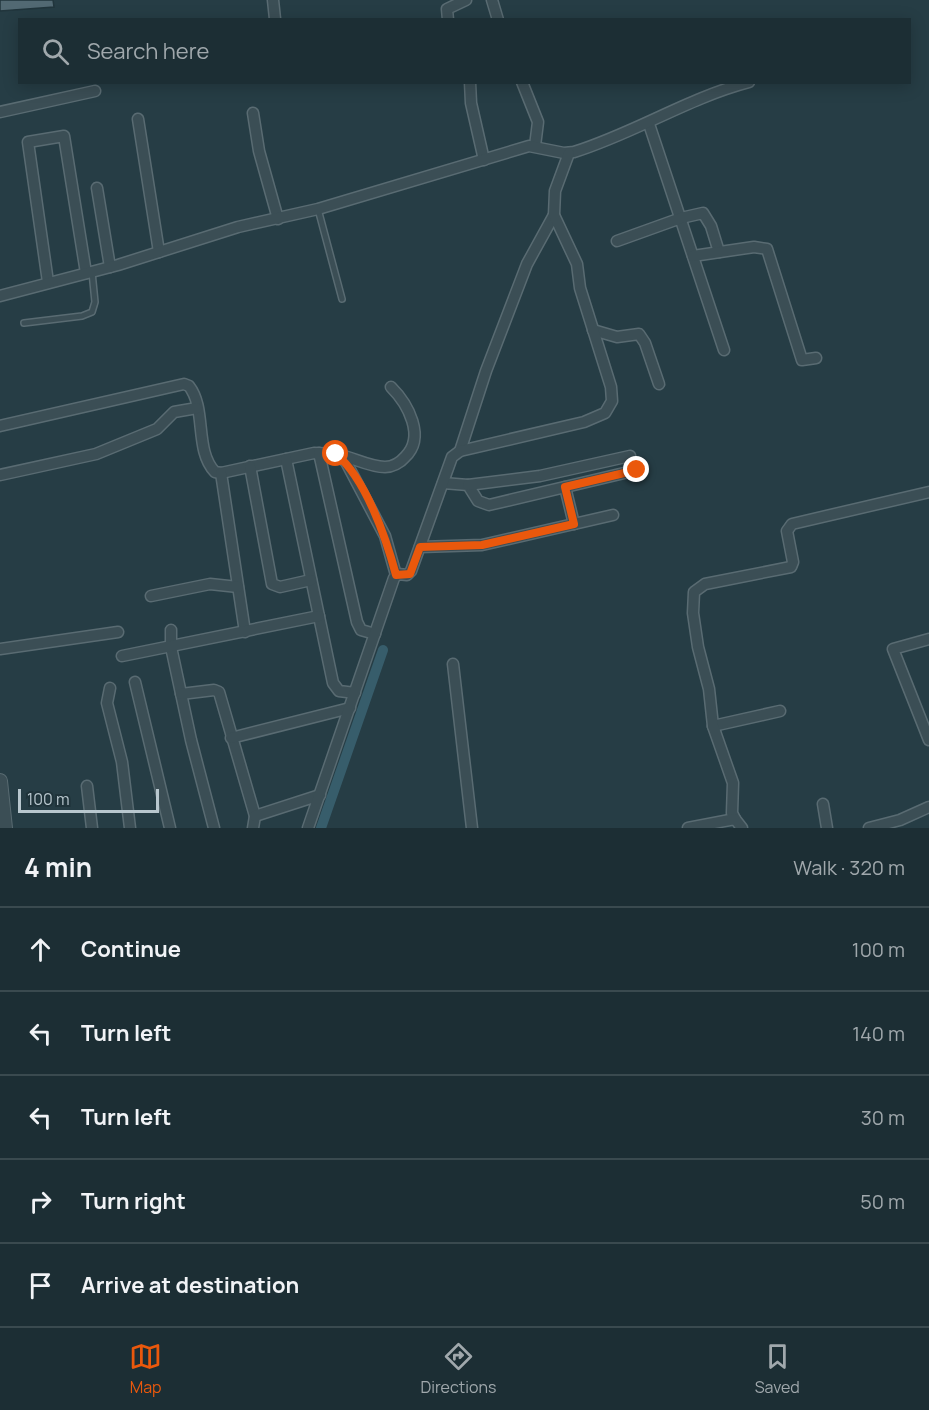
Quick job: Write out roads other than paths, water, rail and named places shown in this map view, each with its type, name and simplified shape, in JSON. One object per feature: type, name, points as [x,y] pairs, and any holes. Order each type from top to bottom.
[{"type":"street","points":[[273,0],[275,18]]},
{"type":"street","points":[[448,18],[447,9],[466,0]]},
{"type":"street","points":[[492,0],[497,18]]},
{"type":"street","points":[[470,84],[471,103],[484,160]]},
{"type":"street","points":[[523,84],[538,122],[535,146]]},
{"type":"street","points":[[0,296],[110,267],[238,227],[318,209],[535,146],[569,153],[649,124],[711,93],[742,84]]},
{"type":"street","points":[[0,112],[95,90]]},
{"type":"street","points":[[253,113],[258,145],[278,219]]},
{"type":"street","points":[[138,119],[159,252]]},
{"type":"street","points":[[649,124],[724,350]]},
{"type":"street","points":[[48,282],[28,142],[64,136],[89,272]]},
{"type":"street","points":[[460,450],[486,372],[527,264],[554,214],[555,191],[569,153]]},
{"type":"street","points":[[97,188],[110,267]]},
{"type":"street","points":[[617,241],[681,218],[703,213],[711,226],[719,252]]},
{"type":"street","points":[[308,828],[375,634],[401,575],[411,571],[452,457],[460,450],[584,422],[605,413],[612,401],[611,387],[580,288],[577,264],[554,214]]},
{"type":"street","points":[[693,256],[754,247],[767,249],[802,360],[816,358]]},
{"type":"street","points":[[593,330],[616,337],[639,334],[643,337],[659,384]]},
{"type":"street","points":[[0,426],[176,384],[189,386],[197,408],[208,461],[215,472],[221,473],[319,453],[336,454],[387,467],[402,461],[410,453],[414,443],[412,422],[402,399],[391,387]]},
{"type":"street","points":[[0,474],[96,453],[157,429],[174,412],[197,408]]},
{"type":"street","points":[[319,453],[357,622],[362,630],[375,634]]},
{"type":"street","points":[[336,454],[356,476],[401,575]]},
{"type":"street","points":[[443,483],[468,485],[540,476],[630,456]]},
{"type":"street","points":[[286,459],[335,688],[355,693]]},
{"type":"street","points":[[250,466],[272,584],[280,586],[311,580]]},
{"type":"street","points":[[468,485],[478,501],[489,505],[637,470]]},
{"type":"street","points":[[221,473],[245,632]]},
{"type":"street","points":[[565,487],[574,524]]},
{"type":"street","points":[[688,828],[738,823],[732,813],[733,783],[713,726],[709,690],[699,654],[693,613],[694,592],[698,587],[791,567],[793,556],[787,531],[788,526],[797,522],[929,492]]},
{"type":"street","points":[[420,547],[482,545],[613,515]]},
{"type":"street","points":[[150,596],[210,584],[238,587]]},
{"type":"street","points":[[122,656],[319,616]]},
{"type":"street","points":[[171,630],[171,647],[192,747],[214,828]]},
{"type":"street","points":[[0,649],[118,632]]},
{"type":"street","points":[[929,639],[893,649],[929,740]]},
{"type":"street","points":[[453,664],[472,828]]},
{"type":"street","points":[[135,682],[170,828]]},
{"type":"street","points":[[110,688],[107,703],[122,762],[130,828]]},
{"type":"street","points":[[181,694],[214,690],[219,692],[255,816],[253,828]]},
{"type":"street","points":[[231,738],[350,708]]},
{"type":"street","points":[[713,726],[780,711]]},
{"type":"street","points":[[0,781],[5,828]]},
{"type":"street","points":[[87,786],[92,828]]},
{"type":"street","points":[[255,816],[320,795]]},
{"type":"street","points":[[823,804],[827,828]]},
{"type":"street","points":[[870,828],[893,825],[929,807]]},
{"type":"lane","points":[[318,209],[342,299]]},
{"type":"lane","points":[[24,323],[82,316],[92,312],[95,303],[89,272]]},
{"type":"waterway","points":[[321,828],[383,650]]}]
